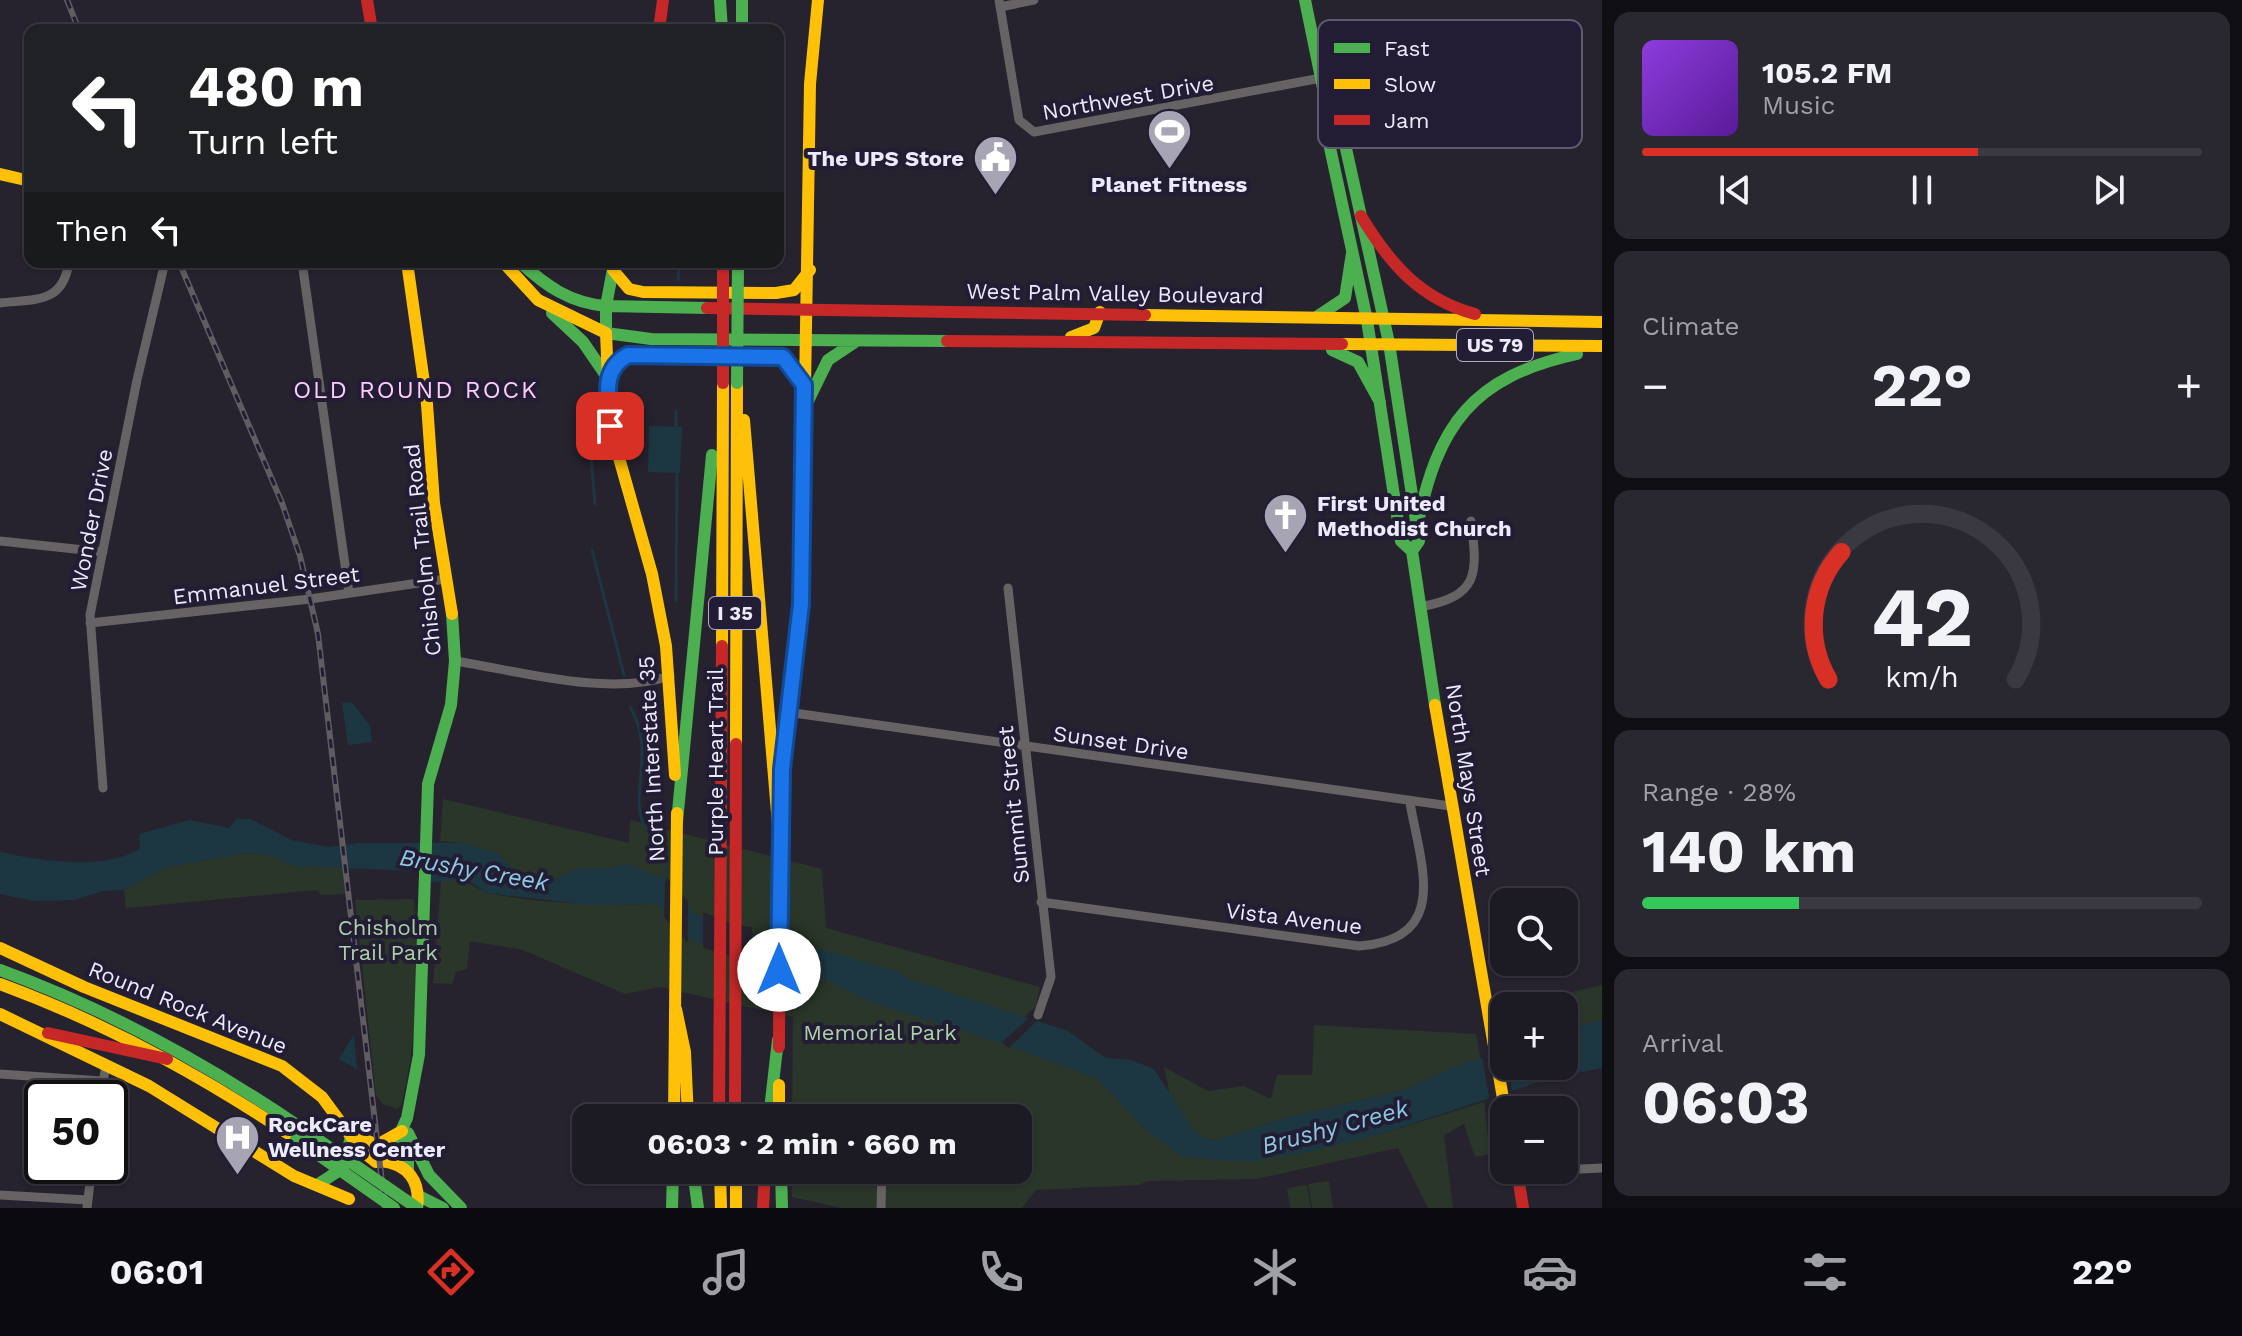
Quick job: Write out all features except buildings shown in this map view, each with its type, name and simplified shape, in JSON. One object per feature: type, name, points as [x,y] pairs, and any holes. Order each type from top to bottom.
[{"type":"main road","points":[[367,0],[371,24]]},
{"type":"main road","points":[[660,24],[663,0]]},
{"type":"main road","points":[[722,0],[723,24]]},
{"type":"main road","points":[[742,0],[742,24]]},
{"type":"main road","points":[[779,1104],[779,841],[787,712],[801,604],[803,411],[810,270],[810,84],[818,0]]},
{"type":"main road","name":"North Mays Street","points":[[1305,0],[1318,63]]},
{"type":"main road","name":"North Mays Street","points":[[1330,148],[1367,320],[1401,541],[1412,551],[1450,806],[1502,1096]]},
{"type":"main road","name":"North Mays Street","points":[[1346,148],[1389,343],[1419,541],[1412,551]]},
{"type":"main road","points":[[0,174],[24,180]]},
{"type":"main road","points":[[1361,216],[1394,269],[1425,295],[1465,312],[1536,321]]},
{"type":"main road","points":[[1316,317],[1345,298],[1352,253]]},
{"type":"main road","name":"Chisholm Trail Road","points":[[408,268],[427,404],[434,503],[455,661],[451,705],[431,766],[423,880],[422,1026],[405,1132],[408,1170]]},
{"type":"main road","points":[[509,268],[583,342],[607,378],[619,360],[638,353],[774,356],[789,361],[804,385]]},
{"type":"main road","points":[[526,268],[551,291],[578,304],[606,306]]},
{"type":"main road","name":"North Interstate 35","points":[[614,268],[606,306],[610,426],[652,574],[670,676],[677,826],[674,1104]]},
{"type":"main road","points":[[615,268],[629,289],[643,292],[762,293],[794,290],[810,270]]},
{"type":"main road","name":"Purple Heart Trail","points":[[719,1104],[723,268]]},
{"type":"main road","name":"Purple Heart Trail","points":[[735,1104],[738,268]]},
{"type":"main road","points":[[538,300],[606,333]]},
{"type":"main road","name":"West Palm Valley Boulevard","points":[[606,306],[1100,312],[1383,321],[1536,321]]},
{"type":"main road","points":[[1054,342],[1094,328],[1100,312]]},
{"type":"main road","points":[[1108,343],[1110,324],[1152,314]]},
{"type":"main road","name":"US 79","points":[[1536,321],[1602,322]]},
{"type":"main road","name":"US 79","points":[[606,333],[651,339],[1299,345],[1389,343],[1602,349]]},
{"type":"main road","points":[[803,411],[826,360],[841,348],[864,339]]},
{"type":"main road","points":[[1299,345],[1341,351],[1353,357],[1380,402]]},
{"type":"main road","points":[[1417,528],[1424,485],[1434,458],[1447,431],[1477,397],[1500,379],[1527,366],[1602,349]]},
{"type":"main road","points":[[677,826],[713,437],[723,383]]},
{"type":"main road","points":[[737,383],[748,441],[779,841]]},
{"type":"main road","name":"Round Rock Avenue","points":[[0,948],[84,987],[282,1066],[322,1097],[361,1150],[381,1162]]},
{"type":"main road","points":[[0,973],[170,1060],[418,1204],[443,1208]]},
{"type":"main road","points":[[0,973],[145,1033],[219,1073],[394,1208]]},
{"type":"main road","points":[[676,1009],[685,1052],[687,1104]]},
{"type":"main road","points":[[0,1014],[175,1100],[276,1166],[350,1204],[355,1177],[381,1162],[405,1132]]},
{"type":"main road","points":[[37,1032],[170,1060]]},
{"type":"main road","points":[[771,1104],[778,1036]]},
{"type":"main road","points":[[317,1185],[337,1177],[345,1169],[351,1134],[377,1145],[405,1132]]},
{"type":"main road","points":[[405,1132],[429,1175],[461,1208]]},
{"type":"main road","points":[[381,1162],[408,1170],[416,1181],[418,1204]]},
{"type":"main road","points":[[672,1208],[673,1184]]},
{"type":"main road","points":[[695,1184],[698,1208]]},
{"type":"main road","points":[[720,1184],[721,1208]]},
{"type":"main road","points":[[736,1184],[736,1208]]},
{"type":"main road","points":[[763,1208],[764,1184]]},
{"type":"main road","points":[[781,1184],[782,1208]]},
{"type":"main road","points":[[1519,1184],[1523,1208]]},
{"type":"street","points":[[1000,3],[1034,0]]},
{"type":"street","name":"Northwest Drive","points":[[1000,3],[1019,120],[1034,132],[1318,79]]},
{"type":"street","points":[[0,303],[54,294],[64,283],[68,268]]},
{"type":"street","name":"Wonder Drive","points":[[103,788],[90,623],[137,380],[164,268]]},
{"type":"street","points":[[303,268],[349,593]]},
{"type":"street","points":[[1420,607],[1459,596],[1471,583],[1476,556],[1471,521]]},
{"type":"street","points":[[0,541],[103,552]]},
{"type":"street","name":"Emmanuel Street","points":[[90,623],[446,579]]},
{"type":"street","name":"Summit Street","points":[[1008,588],[1051,977],[1038,1015]]},
{"type":"street","points":[[455,661],[615,685],[642,684],[670,676]]},
{"type":"street","name":"Sunset Drive","points":[[787,712],[1410,803],[1450,806]]},
{"type":"street","name":"Vista Avenue","points":[[1041,902],[1359,946],[1386,943],[1406,932],[1424,903],[1424,880],[1410,803]]},
{"type":"street","points":[[102,1080],[106,1066]]},
{"type":"street","points":[[0,1074],[87,1080]]},
{"type":"street","points":[[1578,1169],[1602,1168]]},
{"type":"street","points":[[0,1195],[88,1204],[90,1184]]},
{"type":"street","points":[[881,1208],[882,1184]]},
{"type":"green space","name":"Memorial Park","points":[[443,799],[629,843],[630,820],[822,869],[826,928],[1040,987],[1036,1006],[999,1042],[1098,1079],[1146,1130],[1169,1090],[1164,1067],[1208,1091],[1244,1086],[1271,1099],[1277,1075],[1312,1075],[1314,1025],[1476,1034],[1481,1060],[1468,1061],[1404,1090],[1289,1117],[1216,1140],[1203,1138],[1168,1146],[1183,1157],[1381,1134],[1484,1102],[1490,1154],[1475,1157],[1464,1124],[1444,1135],[1453,1208],[1428,1208],[1398,1148],[1256,1179],[1148,1181],[1139,1185],[1036,1190],[1022,1208],[842,1208],[792,1197],[792,1184],[1032,1184],[1032,1104],[792,1104],[793,1017],[660,987],[625,994],[523,950],[470,941],[467,969],[456,972],[452,984],[433,983],[441,882],[448,879],[461,880],[492,894],[532,900],[654,904],[663,909],[628,864],[612,868],[580,868],[547,883],[511,867],[498,854],[464,843],[440,841]]},
{"type":"green space","points":[[244,853],[271,855],[293,866],[342,866],[345,894],[321,895],[317,890],[126,908],[124,890],[167,867]]},
{"type":"green space","name":"Chisholm Trail Park","points":[[414,899],[417,976],[414,1027],[407,1078],[398,1109],[383,1104],[376,1096],[355,900]]},
{"type":"green space","points":[[1602,985],[1602,1020],[1578,1026],[1578,992],[1572,992]]},
{"type":"green space","points":[[1329,1181],[1333,1208],[1312,1208],[1308,1184]]},
{"type":"green space","points":[[1307,1185],[1311,1208],[1290,1208],[1287,1188]]},
{"type":"water","points":[[649,426],[682,427],[680,473],[648,472]]},
{"type":"water","points":[[352,702],[370,726],[372,742],[348,745],[342,703]]},
{"type":"water","name":"Brushy Creek","points":[[237,819],[250,819],[291,840],[329,847],[359,843],[464,843],[498,854],[511,867],[547,883],[580,868],[612,868],[628,864],[664,880],[693,913],[763,937],[789,940],[899,972],[909,979],[1068,1031],[1106,1058],[1131,1060],[1154,1069],[1194,1131],[1203,1138],[1216,1140],[1289,1117],[1404,1090],[1468,1061],[1490,1057],[1490,1080],[1545,1080],[1381,1134],[1301,1154],[1245,1162],[1183,1157],[1146,1130],[1098,1079],[998,1042],[870,1002],[818,976],[697,942],[685,937],[664,909],[654,904],[591,905],[487,893],[467,880],[432,882],[417,871],[293,866],[271,855],[244,853],[167,867],[124,890],[102,891],[75,900],[34,901],[0,894],[0,852],[53,861],[108,860],[140,849],[139,834],[189,820],[229,828]],"holes":[[[497,862],[514,872],[513,877],[494,874],[489,867]]]},
{"type":"water","points":[[1602,1020],[1602,1068],[1578,1073],[1578,1026]]},
{"type":"water","points":[[354,1036],[357,1069],[339,1059]]},
{"type":"pier","points":[[665,876],[688,901],[688,943],[664,917]]},
{"type":"pier","points":[[703,912],[735,925],[752,927],[751,962],[703,948]]},
{"type":"pier","points":[[767,934],[790,936],[790,975],[767,967]]},
{"type":"pier","points":[[1031,1016],[1039,1019],[1009,1048],[1002,1042]]},
{"type":"pier","points":[[1490,1054],[1490,1080],[1510,1080],[1513,1096],[1490,1096],[1490,1104],[1482,1056]]},
{"type":"waterway","points":[[678,280],[679,268]]},
{"type":"waterway","points":[[676,411],[676,428]]},
{"type":"waterway","points":[[591,456],[595,504]]},
{"type":"waterway","points":[[676,601],[677,471]]},
{"type":"waterway","points":[[592,550],[624,675]]},
{"type":"waterway","points":[[630,707],[641,739],[640,811],[648,831],[669,850],[667,865]]},
{"type":"waterway","points":[[664,881],[666,869]]},
{"type":"railway","points":[[67,0],[77,24]]},
{"type":"railway","points":[[182,268],[282,503],[300,556],[318,634],[385,1208]]},
{"type":"traffic: fast","points":[[720,0],[722,24]]},
{"type":"traffic: fast","points":[[742,0],[742,24]]},
{"type":"traffic: fast","points":[[1305,0],[1318,63]]},
{"type":"traffic: fast","points":[[1330,148],[1367,320],[1401,541],[1412,551],[1435,705]]},
{"type":"traffic: fast","points":[[1346,148],[1389,343],[1419,541],[1412,551]]},
{"type":"traffic: fast","points":[[1318,316],[1345,298],[1352,253]]},
{"type":"traffic: fast","points":[[527,268],[559,292],[606,306],[613,269]]},
{"type":"traffic: fast","points":[[737,383],[738,268]]},
{"type":"traffic: fast","points":[[707,308],[606,306],[606,333],[651,339],[947,341]]},
{"type":"traffic: fast","points":[[552,313],[583,342],[605,374]]},
{"type":"traffic: fast","points":[[803,411],[828,360],[855,342]]},
{"type":"traffic: fast","points":[[1332,350],[1358,362],[1380,402]]},
{"type":"traffic: fast","points":[[1417,528],[1436,461],[1465,411],[1486,392],[1511,376],[1577,354]]},
{"type":"traffic: fast","points":[[677,822],[712,455]]},
{"type":"traffic: fast","points":[[387,1161],[407,1118],[419,1055],[428,784],[451,705],[455,661],[452,614]]},
{"type":"traffic: fast","points":[[0,970],[80,1003],[157,1040],[304,1130]]},
{"type":"traffic: fast","points":[[771,1104],[778,1040]]},
{"type":"traffic: fast","points":[[304,1130],[417,1208]]},
{"type":"traffic: fast","points":[[408,1133],[429,1175],[461,1208]]},
{"type":"traffic: fast","points":[[408,1133],[408,1170]]},
{"type":"traffic: fast","points":[[317,1185],[343,1168],[351,1137]]},
{"type":"traffic: fast","points":[[296,1139],[394,1208]]},
{"type":"traffic: fast","points":[[672,1208],[673,1184]]},
{"type":"traffic: fast","points":[[695,1184],[698,1208]]},
{"type":"traffic: fast","points":[[781,1184],[782,1208]]},
{"type":"traffic: fast","points":[[419,1196],[443,1208]]},
{"type":"traffic: slow","points":[[805,388],[810,84],[818,0]]},
{"type":"traffic: slow","points":[[0,174],[24,180]]},
{"type":"traffic: slow","points":[[408,268],[427,404],[434,503],[452,614]]},
{"type":"traffic: slow","points":[[509,268],[538,300],[606,333],[610,426],[652,574],[666,646],[675,775]]},
{"type":"traffic: slow","points":[[613,270],[629,289],[643,292],[776,293],[794,290],[810,270]]},
{"type":"traffic: slow","points":[[1071,337],[1094,328],[1100,312]]},
{"type":"traffic: slow","points":[[1145,315],[1602,322]]},
{"type":"traffic: slow","points":[[1342,344],[1602,346]]},
{"type":"traffic: slow","points":[[609,375],[619,360],[638,353],[774,356],[789,361],[803,383]]},
{"type":"traffic: slow","points":[[722,646],[723,383]]},
{"type":"traffic: slow","points":[[736,744],[737,383]]},
{"type":"traffic: slow","points":[[744,420],[779,836]]},
{"type":"traffic: slow","points":[[1435,705],[1503,1096]]},
{"type":"traffic: slow","points":[[674,1104],[677,813]]},
{"type":"traffic: slow","points":[[0,948],[84,987],[282,1066],[322,1097],[361,1150],[376,1162]]},
{"type":"traffic: slow","points":[[0,984],[78,1016],[153,1052],[296,1139]]},
{"type":"traffic: slow","points":[[676,1009],[685,1052],[687,1104]]},
{"type":"traffic: slow","points":[[0,1014],[149,1086],[294,1176],[349,1199]]},
{"type":"traffic: slow","points":[[779,1085],[779,1104]]},
{"type":"traffic: slow","points":[[352,1134],[377,1145],[402,1131]]},
{"type":"traffic: slow","points":[[381,1161],[399,1166],[411,1176],[417,1190],[417,1208]]},
{"type":"traffic: slow","points":[[720,1184],[721,1208]]},
{"type":"traffic: slow","points":[[736,1184],[736,1208]]},
{"type":"traffic: jam","points":[[367,0],[371,24]]},
{"type":"traffic: jam","points":[[660,24],[663,0]]},
{"type":"traffic: jam","points":[[1361,216],[1383,249],[1408,277],[1438,299],[1475,314]]},
{"type":"traffic: jam","points":[[723,268],[723,383]]},
{"type":"traffic: jam","points":[[707,308],[1145,315]]},
{"type":"traffic: jam","points":[[947,341],[1342,344]]},
{"type":"traffic: jam","points":[[781,803],[801,604],[805,388]]},
{"type":"traffic: jam","points":[[719,1104],[722,646]]},
{"type":"traffic: jam","points":[[735,1104],[736,744]]},
{"type":"traffic: jam","points":[[779,1047],[780,829]]},
{"type":"traffic: jam","points":[[48,1033],[167,1059]]},
{"type":"traffic: jam","points":[[763,1208],[764,1184]]},
{"type":"traffic: jam","points":[[1519,1184],[1523,1208]]},
{"type":"place","name":"Planet Fitness","points":[[1169,170]]},
{"type":"place","name":"The UPS Store","points":[[995,197]]},
{"type":"place","name":"First United Methodist Church","points":[[1286,555]]},
{"type":"place","name":"RockCare Wellness Center","points":[[237,1176]]},
{"type":"district","name":"OLD ROUND ROCK","points":[[416,390]]},
{"type":"route","points":[[610,426],[607,378],[613,366],[628,355],[783,357],[804,385],[801,604],[782,769],[779,970]]}]
